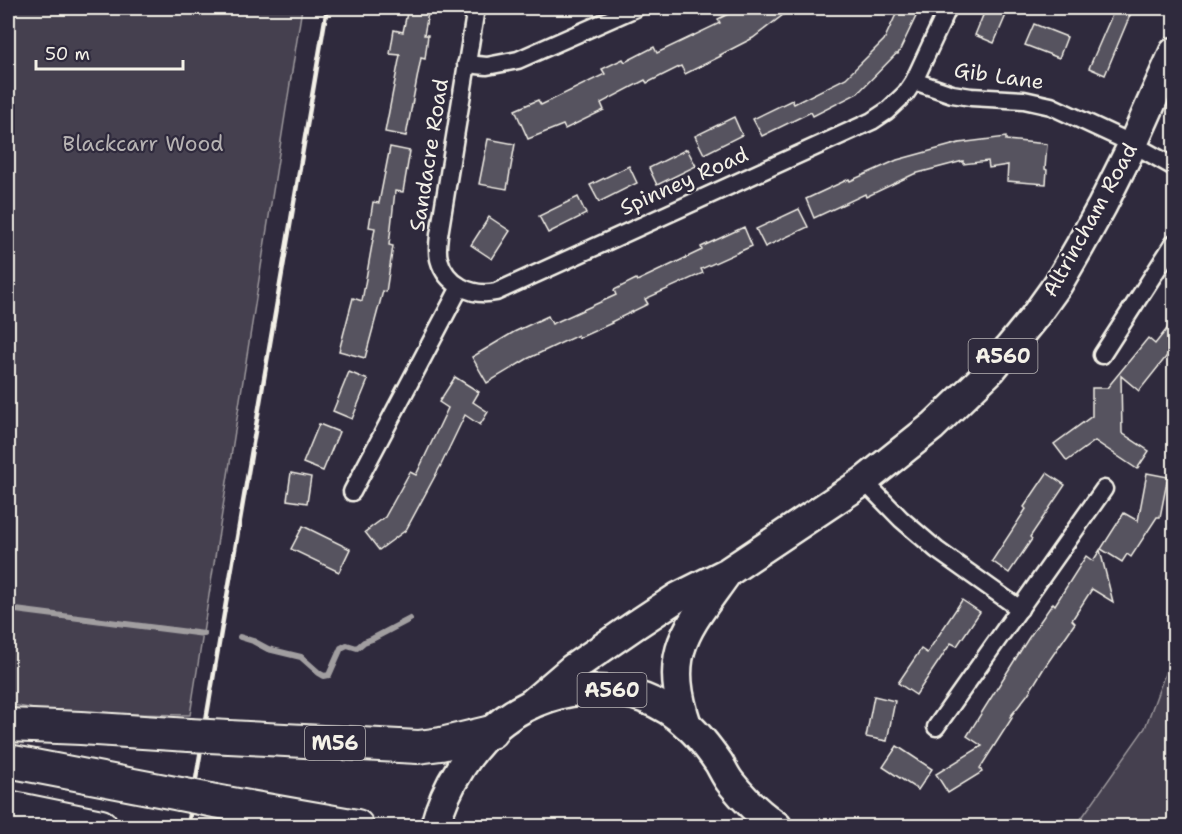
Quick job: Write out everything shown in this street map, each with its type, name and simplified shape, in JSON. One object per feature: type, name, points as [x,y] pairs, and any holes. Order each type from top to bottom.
[{"type":"highway","name":"Altrincham Road","points":[[531,704],[573,668],[634,626],[678,597],[728,572],[864,481],[933,426],[991,370],[1058,284],[1080,246],[1133,144],[1174,52]]},
{"type":"highway","name":"Altrincham Road","points":[[687,725],[678,688],[677,670],[681,645],[695,617],[728,572]]},
{"type":"highway","name":"A560","points":[[435,826],[454,778],[466,760],[501,722],[531,704],[552,696],[583,690],[611,690],[641,697],[661,706],[687,725],[717,761],[731,783],[739,803],[744,826]]},
{"type":"highway","name":"M56","points":[[8,725],[418,747],[491,732]]},
{"type":"highway","points":[[8,761],[357,826]]},
{"type":"highway","points":[[731,783],[777,826]]},
{"type":"highway","points":[[8,807],[101,826]]},
{"type":"street","name":"Sandacre Road","points":[[460,287],[443,269],[438,250],[476,8]]},
{"type":"street","points":[[466,64],[487,66],[518,60],[636,8]]},
{"type":"street","name":"Spinney Road","points":[[460,287],[478,293],[496,292],[855,129],[887,111],[906,93],[914,81],[948,8]]},
{"type":"street","name":"Gib Lane","points":[[914,81],[952,94],[1024,100],[1051,106],[1133,144],[1174,167]]},
{"type":"street","points":[[1102,355],[1174,243]]},
{"type":"street","points":[[352,492],[460,287]]},
{"type":"street","points":[[864,481],[937,550],[1020,609]]},
{"type":"street","points":[[936,728],[1104,489]]},
{"type":"green space","name":"Blackcarr Wood","points":[[8,8],[302,8],[190,715],[54,713],[8,704]]},
{"type":"green space","points":[[1174,649],[1174,826],[1076,826],[1145,728]]},
{"type":"building","points":[[408,8],[429,8],[424,35],[428,35],[425,59],[421,58],[406,136],[385,132],[400,55],[390,54],[394,30],[403,32]]},
{"type":"building","points":[[740,8],[792,8],[753,38],[685,74],[681,66],[647,83],[645,80],[601,103],[604,110],[565,129],[563,125],[528,139],[515,110],[538,100],[541,105],[605,74],[602,69],[623,59],[625,62],[654,47],[657,53],[720,23],[718,19]]},
{"type":"building","points":[[899,8],[920,8],[898,54],[858,93],[813,116],[811,112],[762,136],[753,119],[792,100],[794,104],[846,78],[884,40]]},
{"type":"building","points":[[986,8],[1009,8],[994,43],[975,35]]},
{"type":"building","points":[[1115,8],[1133,8],[1105,75],[1089,68]]},
{"type":"building","points":[[1034,24],[1067,37],[1059,58],[1025,45]]},
{"type":"building","points":[[734,117],[742,135],[704,154],[695,136]]},
{"type":"building","points":[[1006,137],[1006,140],[1047,144],[1046,184],[1007,181],[1008,165],[989,168],[988,161],[963,164],[963,161],[914,174],[814,218],[806,199],[897,160],[959,143]]},
{"type":"building","points":[[488,139],[515,144],[507,189],[479,184]]},
{"type":"building","points":[[390,147],[410,151],[403,192],[395,191],[389,245],[393,246],[386,292],[383,291],[365,358],[339,351],[353,298],[362,301],[375,228],[369,227],[373,202],[379,203]]},
{"type":"building","points":[[687,149],[696,166],[657,185],[649,168]]},
{"type":"building","points":[[629,166],[637,183],[599,202],[590,185]]},
{"type":"building","points":[[578,197],[586,214],[548,233],[539,216]]},
{"type":"building","points":[[799,209],[808,227],[765,247],[756,229]]},
{"type":"building","points":[[489,217],[510,231],[492,259],[471,245]]},
{"type":"building","points":[[744,227],[752,246],[701,269],[703,273],[645,299],[648,304],[612,323],[579,338],[578,335],[527,359],[487,383],[472,357],[514,332],[548,316],[552,324],[616,295],[614,290],[702,250],[701,247]]},
{"type":"building","points":[[1174,320],[1174,347],[1139,391],[1121,376],[1122,433],[1149,451],[1137,469],[1095,441],[1067,461],[1054,444],[1092,416],[1092,388],[1107,388],[1148,338],[1155,344]]},
{"type":"building","points":[[349,372],[368,380],[352,419],[333,411]]},
{"type":"building","points":[[455,377],[479,392],[473,402],[488,412],[480,425],[465,415],[406,530],[379,550],[365,532],[385,517],[410,472],[416,475],[448,408],[439,402]]},
{"type":"building","points":[[319,424],[339,432],[323,471],[303,463]]},
{"type":"building","points":[[291,473],[311,477],[307,503],[287,500]]},
{"type":"building","points":[[1047,473],[1065,485],[1009,573],[992,561]]},
{"type":"building","points":[[1147,473],[1168,477],[1160,517],[1157,517],[1131,557],[1127,554],[1122,562],[1101,549],[1124,513],[1138,521]]},
{"type":"building","points":[[303,526],[350,549],[339,572],[291,549]]},
{"type":"building","points":[[1100,550],[1113,602],[1092,589],[1072,620],[1075,623],[1010,717],[1012,718],[980,768],[982,772],[948,793],[936,774],[982,746],[967,736],[1028,639],[1053,603],[1055,605],[1086,556],[1093,561]]},
{"type":"building","points":[[962,600],[980,612],[957,646],[951,643],[916,695],[898,683],[921,649],[927,653]]},
{"type":"building","points":[[874,696],[895,701],[887,741],[866,737]]},
{"type":"building","points":[[897,746],[932,769],[918,790],[883,767]]},
{"type":"waterway","points":[[8,609],[204,634]]},
{"type":"waterway","points":[[240,637],[268,649],[301,657],[324,676],[329,675],[341,648],[347,645],[357,648],[364,642],[410,619]]},
{"type":"railway","points":[[188,826],[327,8]]}]
